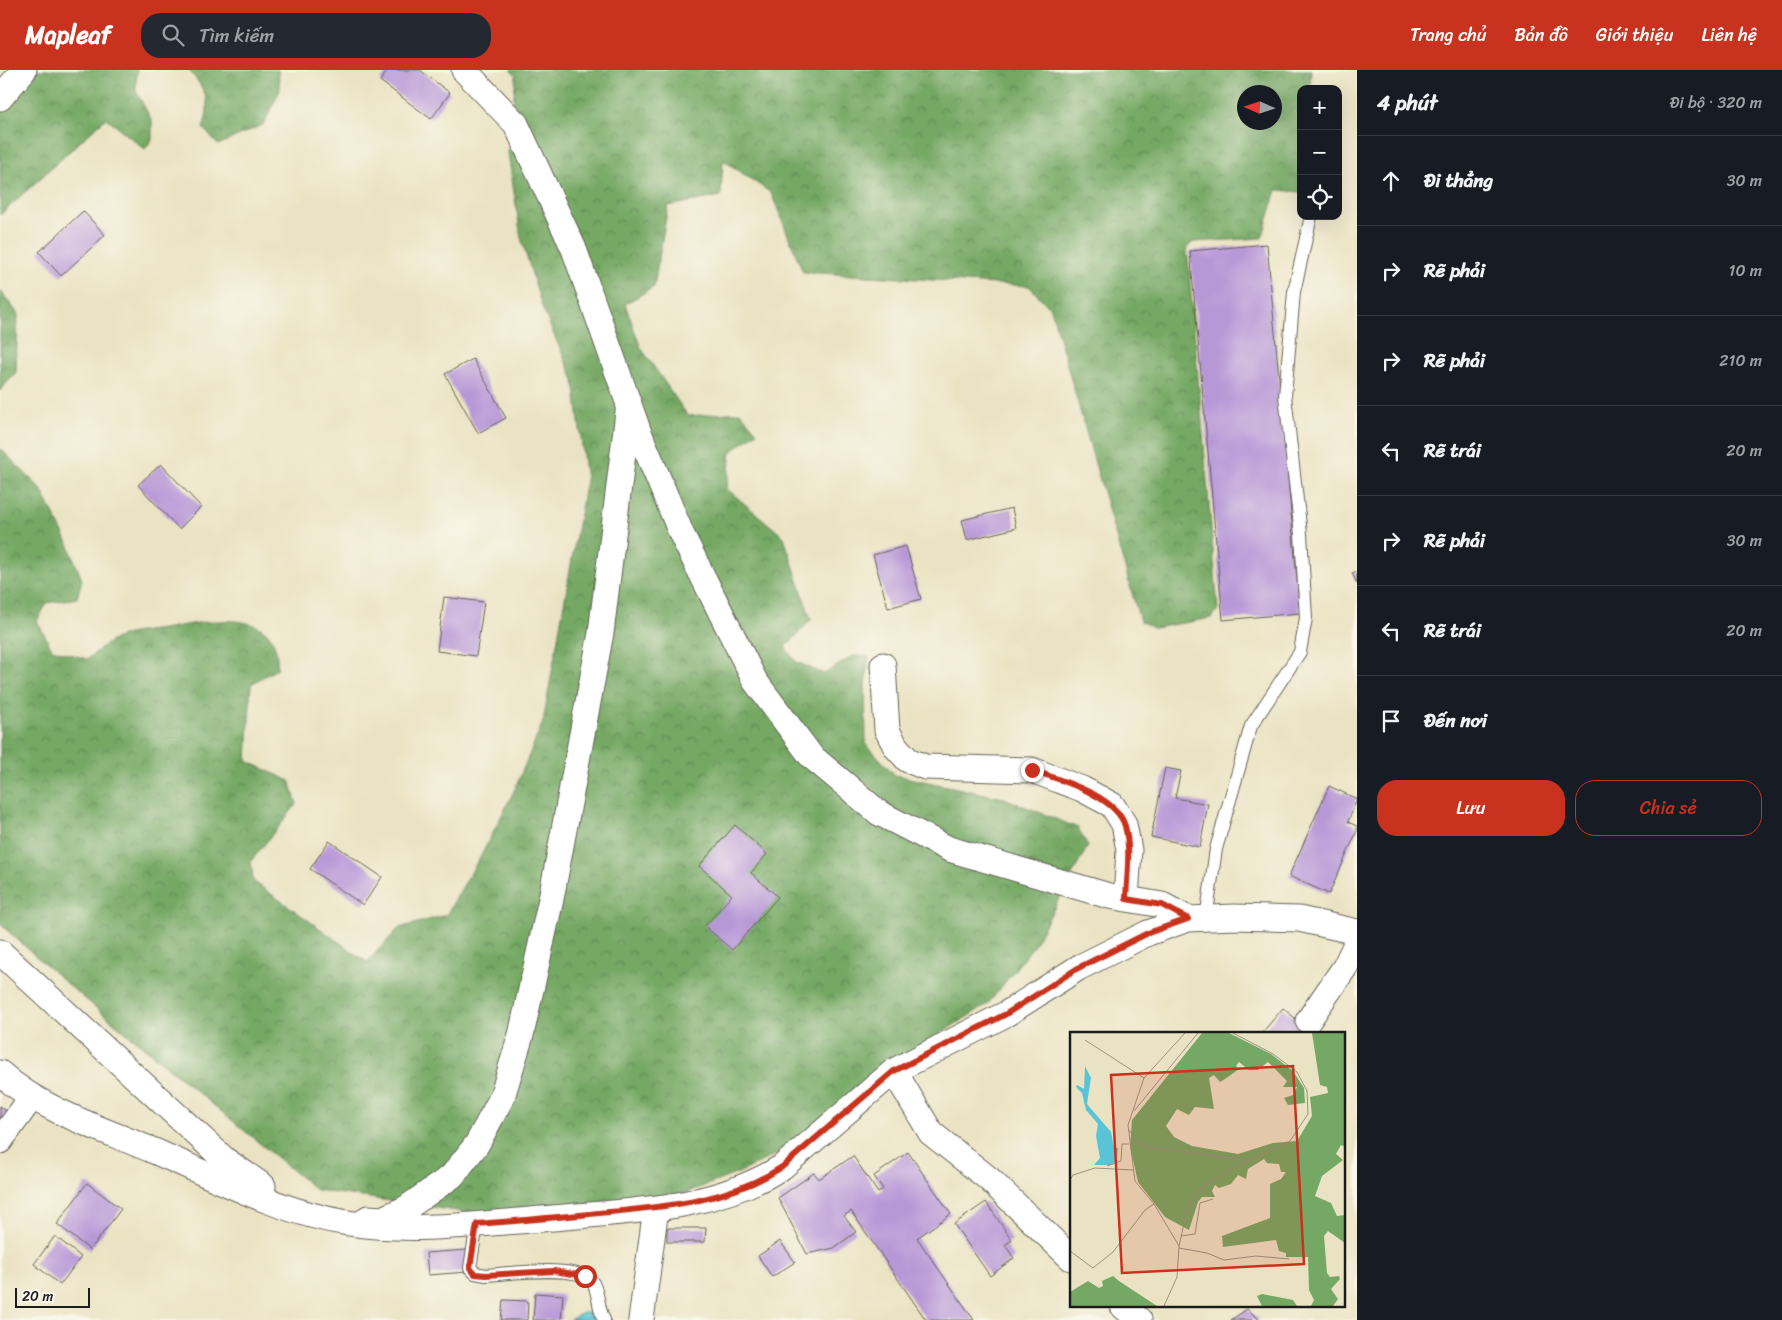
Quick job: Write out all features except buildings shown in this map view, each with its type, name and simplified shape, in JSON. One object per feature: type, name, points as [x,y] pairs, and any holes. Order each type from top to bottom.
[{"type":"street","points":[[0,98],[24,70]]},
{"type":"street","points":[[464,70],[516,124],[574,249],[629,404],[682,535],[755,680],[811,756],[879,813],[949,849],[1033,875],[1126,899],[1162,905],[1197,919]]},
{"type":"street","points":[[0,952],[225,1160],[279,1197],[332,1218],[382,1219],[405,1209],[452,1176],[478,1144],[502,1097],[521,1036],[551,899],[601,633],[629,404]]},
{"type":"street","points":[[883,665],[887,730],[896,747],[908,760],[925,767],[1032,770],[1082,789],[1112,805],[1124,824],[1129,850],[1126,899]]},
{"type":"street","points":[[0,1073],[32,1097],[273,1202],[347,1223],[400,1228],[477,1224],[656,1208],[689,1204],[732,1192],[763,1179],[782,1167],[894,1071],[1006,1014],[1078,968],[1148,933],[1197,919],[1234,917],[1299,919],[1357,932]]},
{"type":"street","points":[[1308,1021],[1345,967],[1357,942]]},
{"type":"street","points":[[894,1071],[931,1133],[989,1179],[1070,1257]]},
{"type":"street","points":[[0,1142],[32,1097]]},
{"type":"street","points":[[641,1320],[656,1208]]},
{"type":"street","points":[[1125,1308],[1139,1320]]},
{"type":"lane","points":[[1197,919],[1251,726],[1300,652],[1306,618],[1302,543],[1285,396],[1294,292],[1311,220]]},
{"type":"lane","points":[[477,1224],[470,1268],[475,1274],[554,1271],[585,1276],[592,1282],[604,1320]]},
{"type":"green space","points":[[37,70],[137,70],[136,91],[152,121],[152,140],[145,149],[106,118],[0,215],[0,111]]},
{"type":"green space","points":[[189,70],[278,70],[280,90],[264,124],[218,145],[203,128],[207,110],[206,97],[200,84]]},
{"type":"green space","points":[[510,70],[1311,70],[1310,85],[1297,85],[1297,192],[1277,190],[1262,238],[1193,242],[1187,248],[1218,609],[1212,618],[1154,628],[1140,621],[1051,309],[1029,286],[803,272],[771,193],[723,160],[721,196],[668,206],[654,287],[625,304],[641,348],[688,416],[740,412],[757,432],[731,452],[727,489],[784,537],[811,620],[785,647],[795,661],[824,674],[853,656],[869,656],[865,685],[866,744],[895,775],[1004,798],[1078,828],[1088,846],[1034,945],[988,1004],[891,1064],[779,1153],[738,1173],[680,1195],[490,1216],[316,1190],[60,978],[0,924],[0,448],[41,489],[67,541],[82,580],[77,598],[47,603],[37,621],[52,649],[87,659],[111,641],[125,635],[203,622],[240,622],[256,626],[268,634],[275,648],[277,669],[251,684],[247,761],[290,781],[297,804],[251,861],[253,881],[367,962],[399,928],[446,915],[483,852],[513,793],[543,722],[586,480],[574,380],[543,310],[521,238],[508,153],[516,75]]},
{"type":"green space","points":[[0,290],[18,314],[16,372],[0,391]]},
{"type":"water","points":[[583,1313],[591,1313],[599,1320],[569,1320]]},
{"type":"route","points":[[585,1276],[577,1273],[554,1271],[475,1274],[470,1268],[477,1224],[689,1204],[732,1192],[763,1179],[782,1167],[894,1071],[1006,1014],[1078,968],[1148,933],[1188,919],[1162,905],[1126,899],[1129,850],[1124,824],[1112,805],[1082,789],[1032,770]]}]
